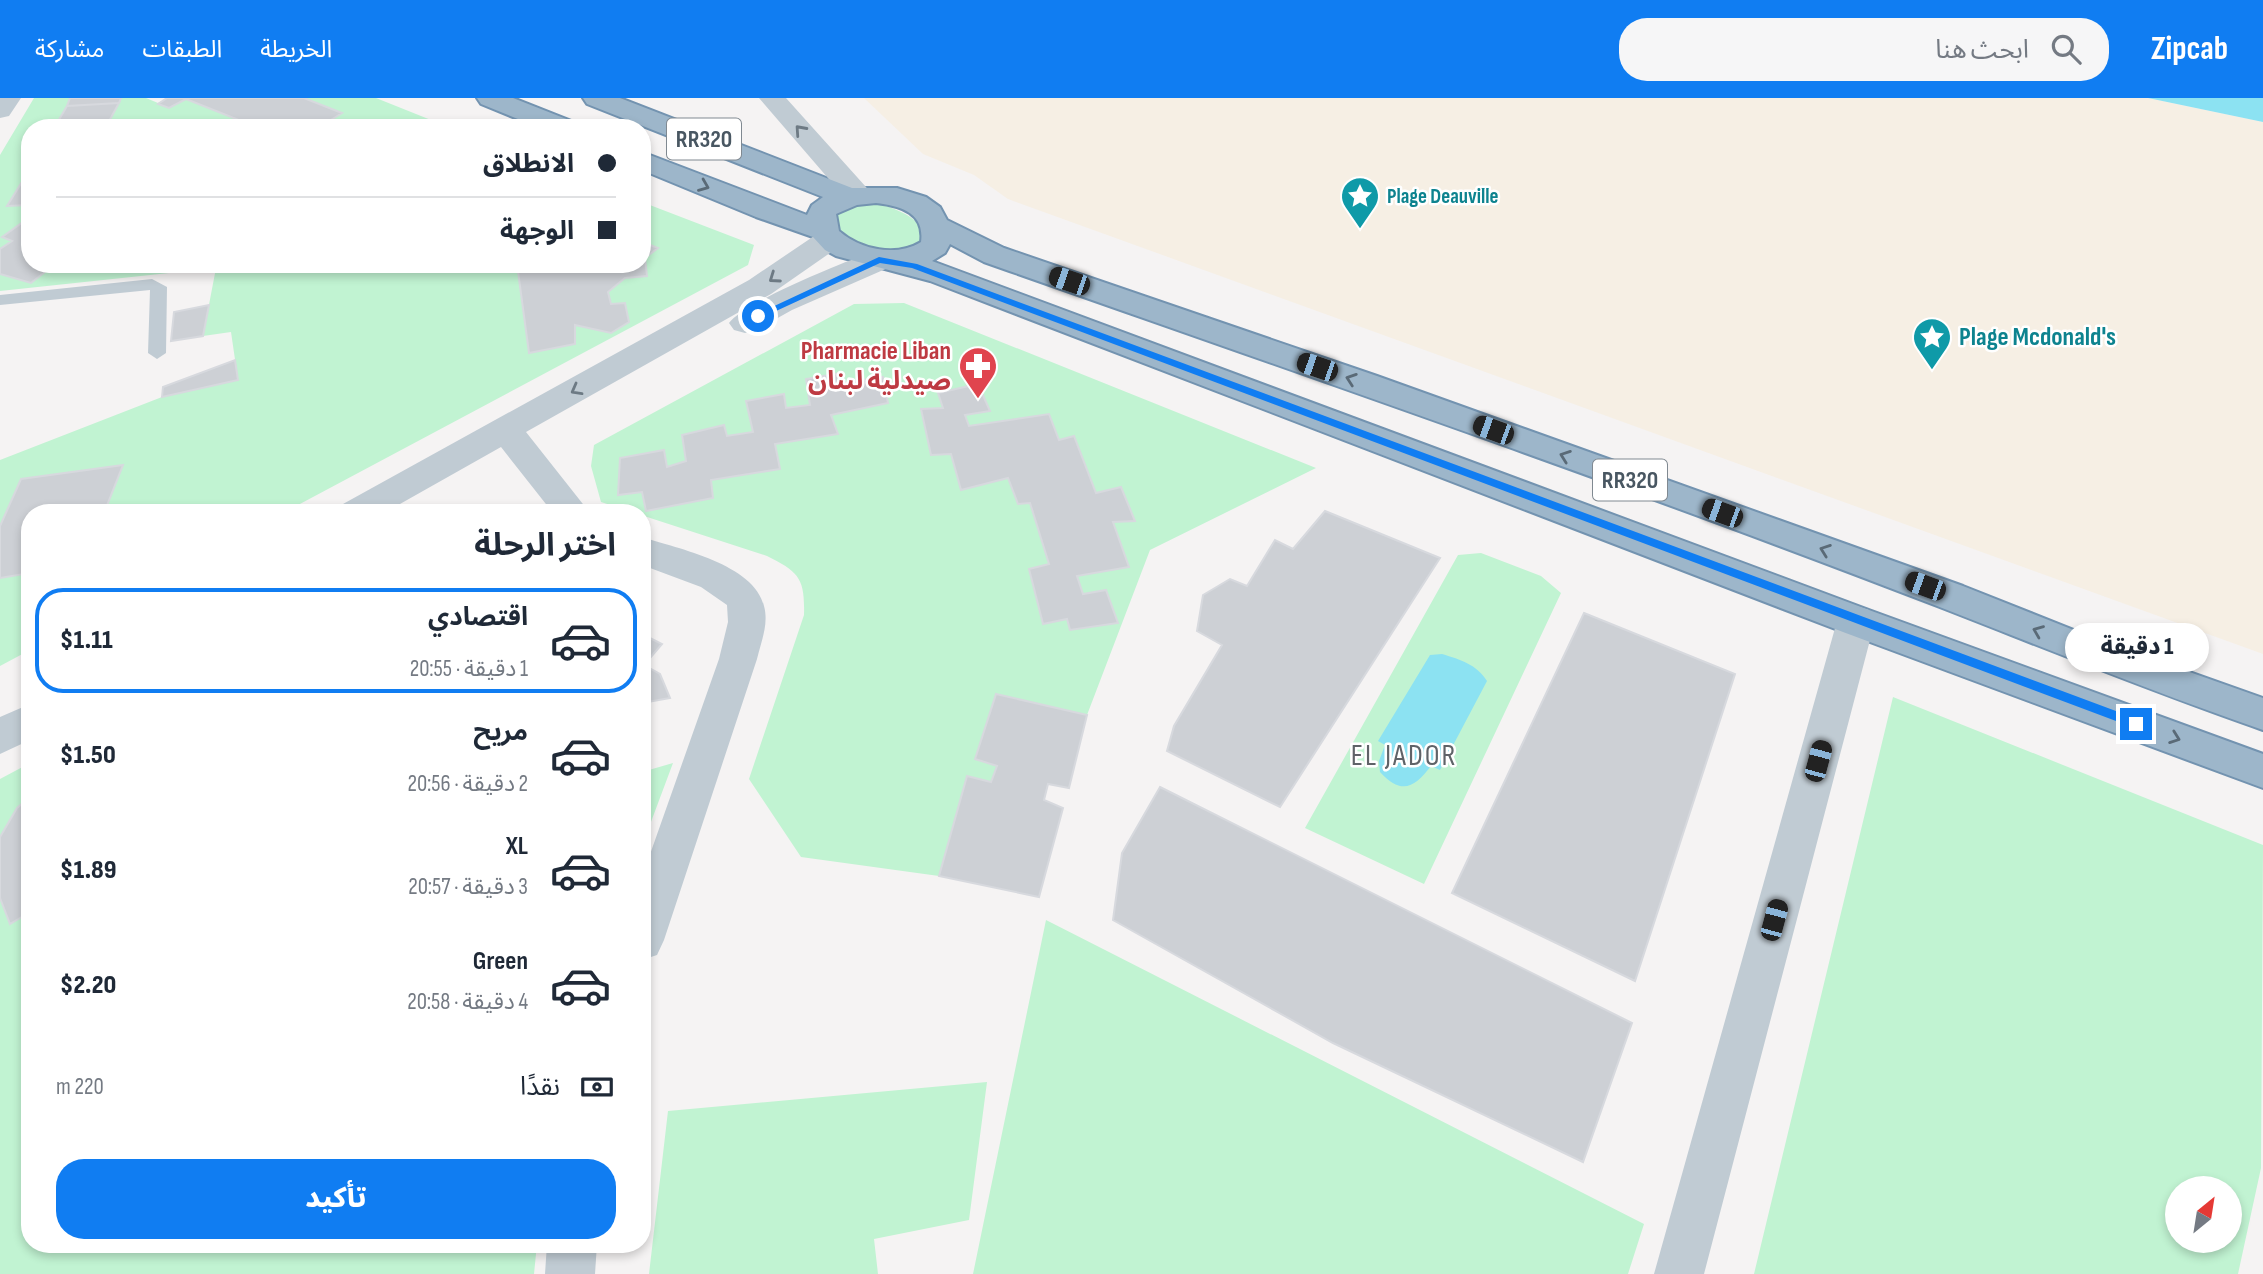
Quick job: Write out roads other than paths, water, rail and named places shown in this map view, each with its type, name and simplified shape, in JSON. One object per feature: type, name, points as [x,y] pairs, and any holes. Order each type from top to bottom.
[{"type":"highway","points":[[490,98],[542,119]]},
{"type":"highway","name":"RR320","points":[[596,98],[851,194],[880,193],[900,198],[927,211],[937,226],[994,255],[1379,389],[1950,596],[2086,651],[2263,714]]},
{"type":"highway","name":"RR320","points":[[651,164],[888,260],[942,274],[1856,621],[2263,771]]},
{"type":"highway","points":[[826,235],[822,211],[851,194]]},
{"type":"highway","points":[[888,260],[919,256],[933,249],[939,236],[937,226]]},
{"type":"street","points":[[0,110],[8,98]]},
{"type":"street","points":[[772,98],[828,161],[851,194]]},
{"type":"street","points":[[416,504],[513,438],[760,287],[826,235]]},
{"type":"street","points":[[374,504],[513,438],[781,303],[888,260]]},
{"type":"street","points":[[513,438],[566,504]]},
{"type":"street","points":[[651,554],[718,579],[738,592],[744,601],[747,621],[738,659],[651,914]]},
{"type":"street","points":[[1679,1274],[1856,621]]},
{"type":"street","points":[[0,710],[21,699]]},
{"type":"street","points":[[0,737],[21,725]]},
{"type":"street","points":[[570,1274],[571,1253]]},
{"type":"lane","points":[[0,300],[152,284],[159,287],[157,353]]},
{"type":"water","points":[[2148,98],[2263,98],[2263,122]]},
{"type":"water","points":[[1442,654],[1473,667],[1487,681],[1440,770],[1431,766],[1408,786],[1395,784],[1380,772],[1379,761],[1385,745],[1378,741],[1430,655]]},
{"type":"place","name":"Plage Deauville","points":[[1360,230]]},
{"type":"place","name":"Plage Mcdonald's","points":[[1932,371]]},
{"type":"place","name":"Pharmacie Liban صيدلية لبنان","points":[[978,400]]},
{"type":"district","name":"EL JADOR","points":[[1404,756]]}]
